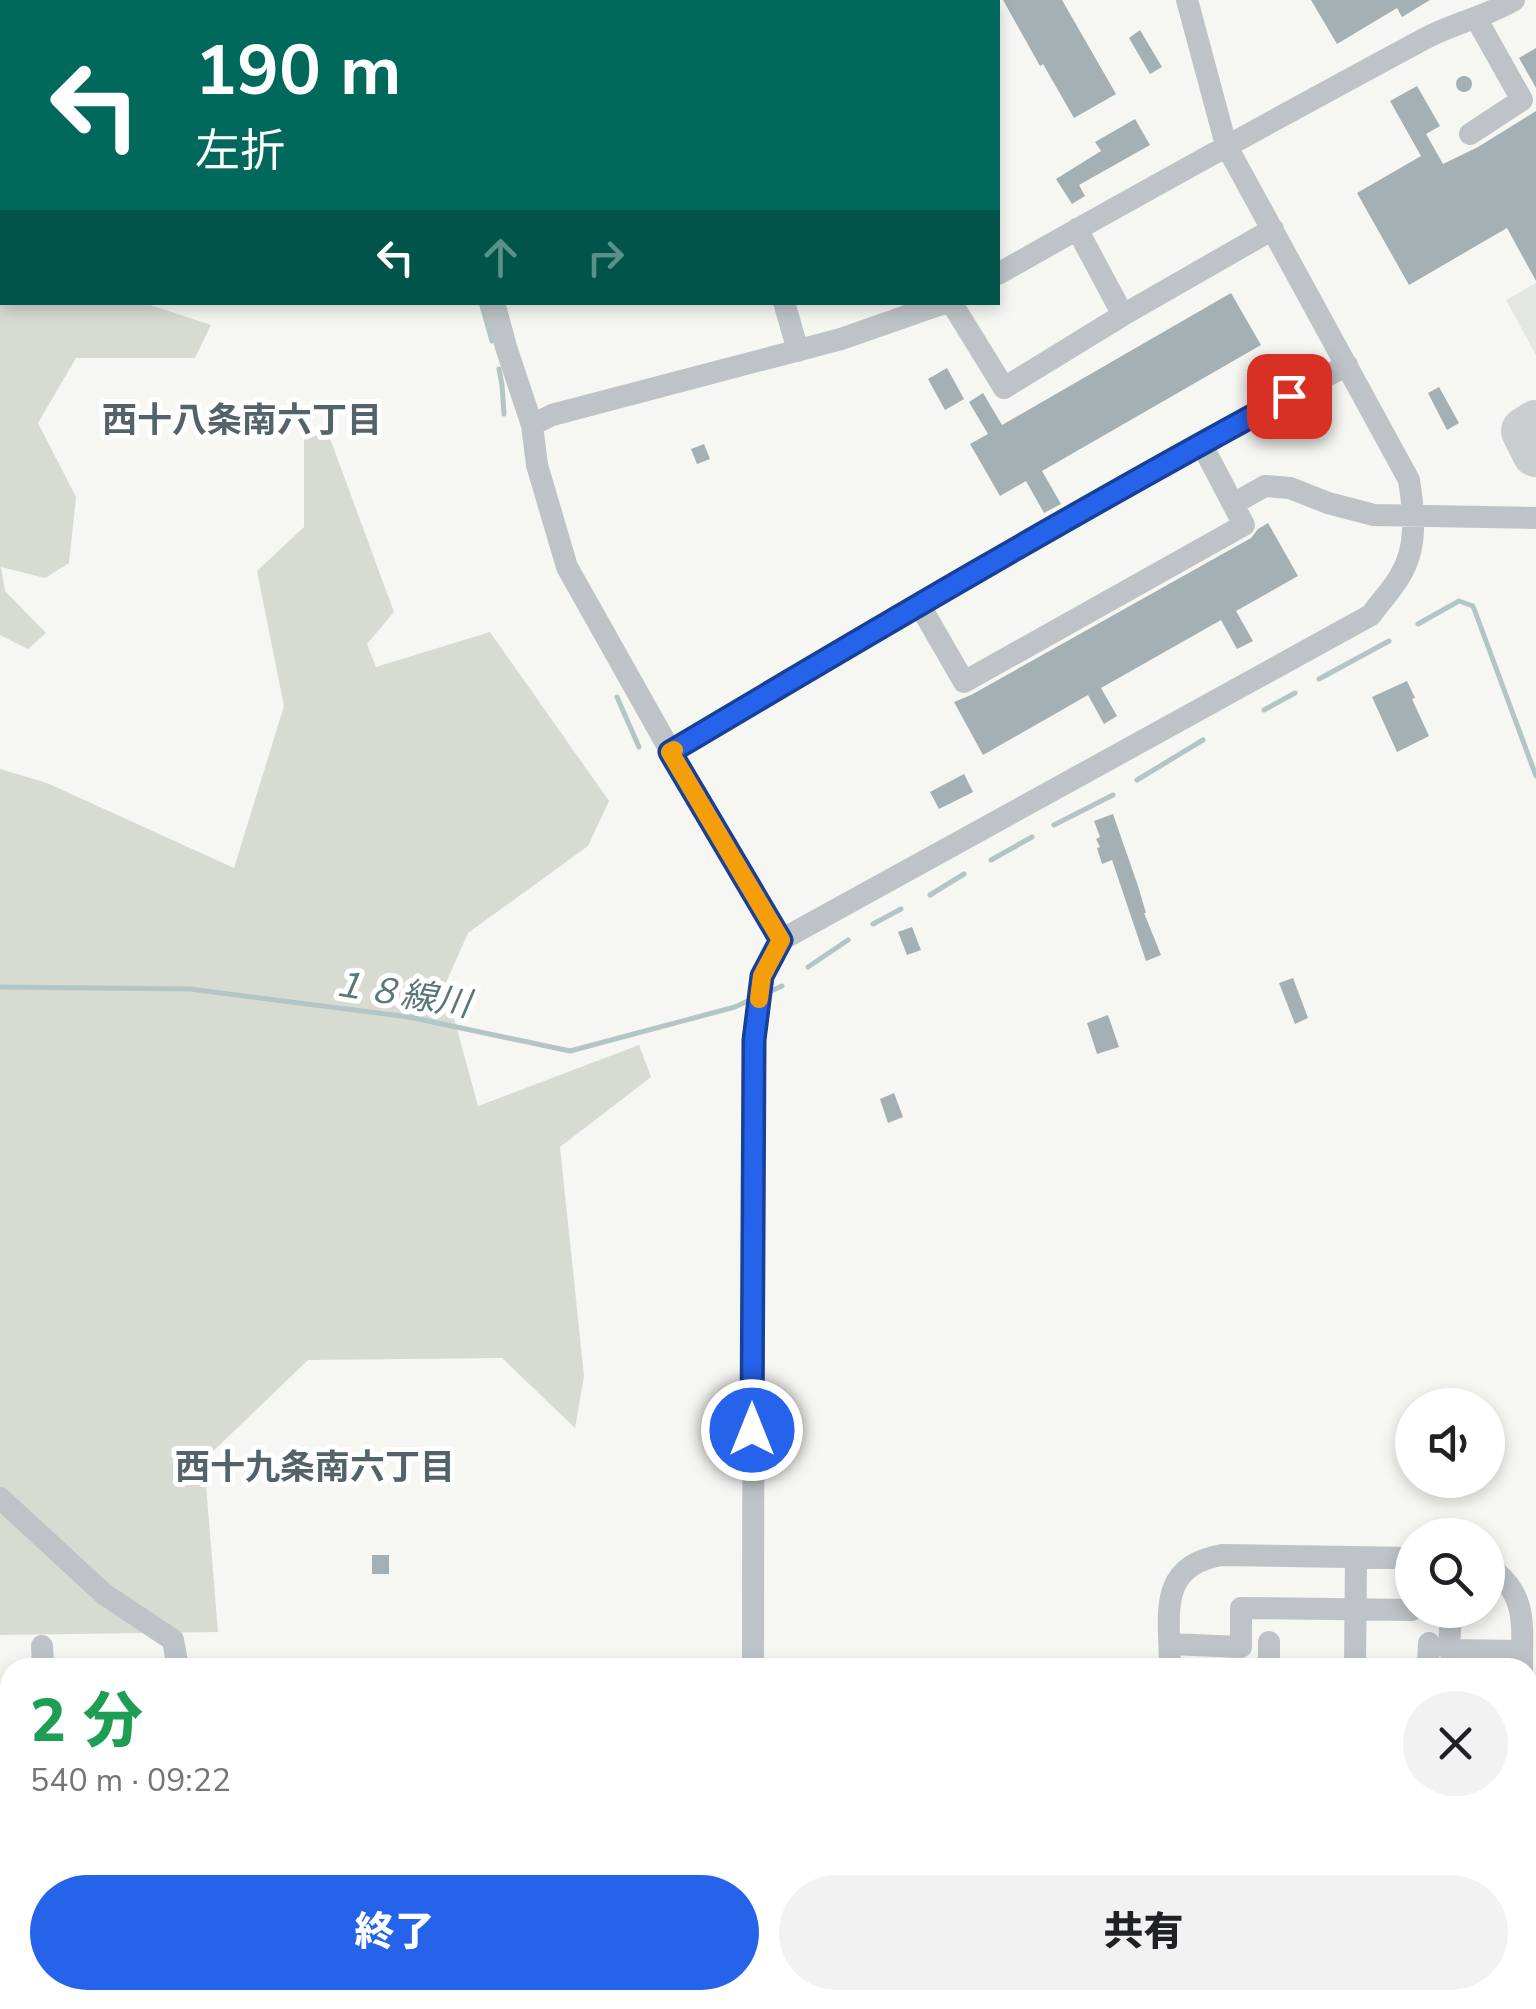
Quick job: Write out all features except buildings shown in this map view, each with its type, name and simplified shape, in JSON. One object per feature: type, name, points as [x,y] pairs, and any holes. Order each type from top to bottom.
[{"type":"street","points":[[753,1658],[754,1040],[762,976],[781,940],[1371,615],[1403,573],[1414,517],[1409,480],[1226,146],[1187,0]]},
{"type":"street","points":[[1000,273],[1447,26],[1492,13],[1514,0]]},
{"type":"street","points":[[1470,134],[1522,100],[1476,18]]},
{"type":"street","points":[[1077,229],[1123,315]]},
{"type":"street","points":[[951,305],[1004,388],[1272,229]]},
{"type":"street","points":[[495,305],[532,425],[537,465],[567,567],[781,940]]},
{"type":"street","points":[[785,305],[798,351]]},
{"type":"street","points":[[532,425],[552,415],[841,340],[940,305]]},
{"type":"street","points":[[670,752],[1202,443],[1348,365]]},
{"type":"street","points":[[920,604],[964,682],[1244,525],[1202,443]]},
{"type":"street","points":[[1234,504],[1265,486],[1290,488],[1374,515],[1536,518]]},
{"type":"street","points":[[0,1498],[104,1594],[173,1640],[176,1658]]},
{"type":"street","points":[[1355,1658],[1356,1557]]},
{"type":"street","points":[[1395,1558],[1204,1558],[1186,1568],[1176,1580],[1170,1601],[1170,1656],[1241,1647],[1241,1608],[1395,1610]]},
{"type":"street","points":[[1505,1580],[1519,1603],[1522,1658]]},
{"type":"street","points":[[1451,1628],[1450,1650],[1514,1658]]},
{"type":"street","points":[[1268,1642],[1269,1658]]},
{"type":"street","points":[[1428,1658],[1429,1643]]},
{"type":"shaded area","points":[[1536,283],[1536,355],[1506,300]]},
{"type":"shaded area","points":[[0,305],[150,305],[211,325],[195,358],[76,358],[38,423],[76,497],[69,563],[45,578],[1,567],[5,591],[46,633],[28,649],[0,635]]},
{"type":"shaded area","points":[[328,433],[394,612],[367,644],[376,667],[490,632],[609,801],[588,846],[468,933],[445,985],[478,1106],[639,1045],[651,1077],[560,1147],[584,1376],[575,1428],[502,1358],[308,1360],[204,1460],[218,1632],[0,1635],[0,769],[47,783],[234,868],[284,706],[257,571],[304,527],[304,438]]},
{"type":"waterway","points":[[482,305],[492,341]]},
{"type":"waterway","points":[[499,369],[504,414]]},
{"type":"waterway","name":"１８線川","points":[[1418,624],[1459,601],[1473,606],[1536,776]]},
{"type":"waterway","name":"１８線川","points":[[1319,679],[1389,641]]},
{"type":"waterway","name":"１８線川","points":[[1264,710],[1295,693]]},
{"type":"waterway","points":[[617,697],[639,747]]},
{"type":"waterway","name":"１８線川","points":[[1137,780],[1203,740]]},
{"type":"waterway","name":"１８線川","points":[[1054,825],[1113,795]]},
{"type":"waterway","name":"１８線川","points":[[991,860],[1032,837]]},
{"type":"waterway","name":"１８線川","points":[[930,895],[964,874]]},
{"type":"waterway","name":"１８線川","points":[[873,924],[901,909]]},
{"type":"waterway","name":"１８線川","points":[[808,967],[848,940]]},
{"type":"waterway","name":"１８線川","points":[[767,993],[782,986]]},
{"type":"waterway","name":"１８線川","points":[[0,987],[190,989],[409,1017],[570,1051],[735,1007],[752,999]]},
{"type":"taxiway","points":[[1536,424],[1525,431],[1536,453]]},
{"type":"slow traffic","points":[[674,750],[670,752],[781,940],[762,976],[759,999]]},
{"type":"district","name":"西十八条南六丁目","points":[[242,420]]},
{"type":"district","name":"西十九条南六丁目","points":[[315,1467]]},
{"type":"route","points":[[752,1430],[754,1040],[762,976],[781,940],[670,752],[920,604],[1289,396]]}]
